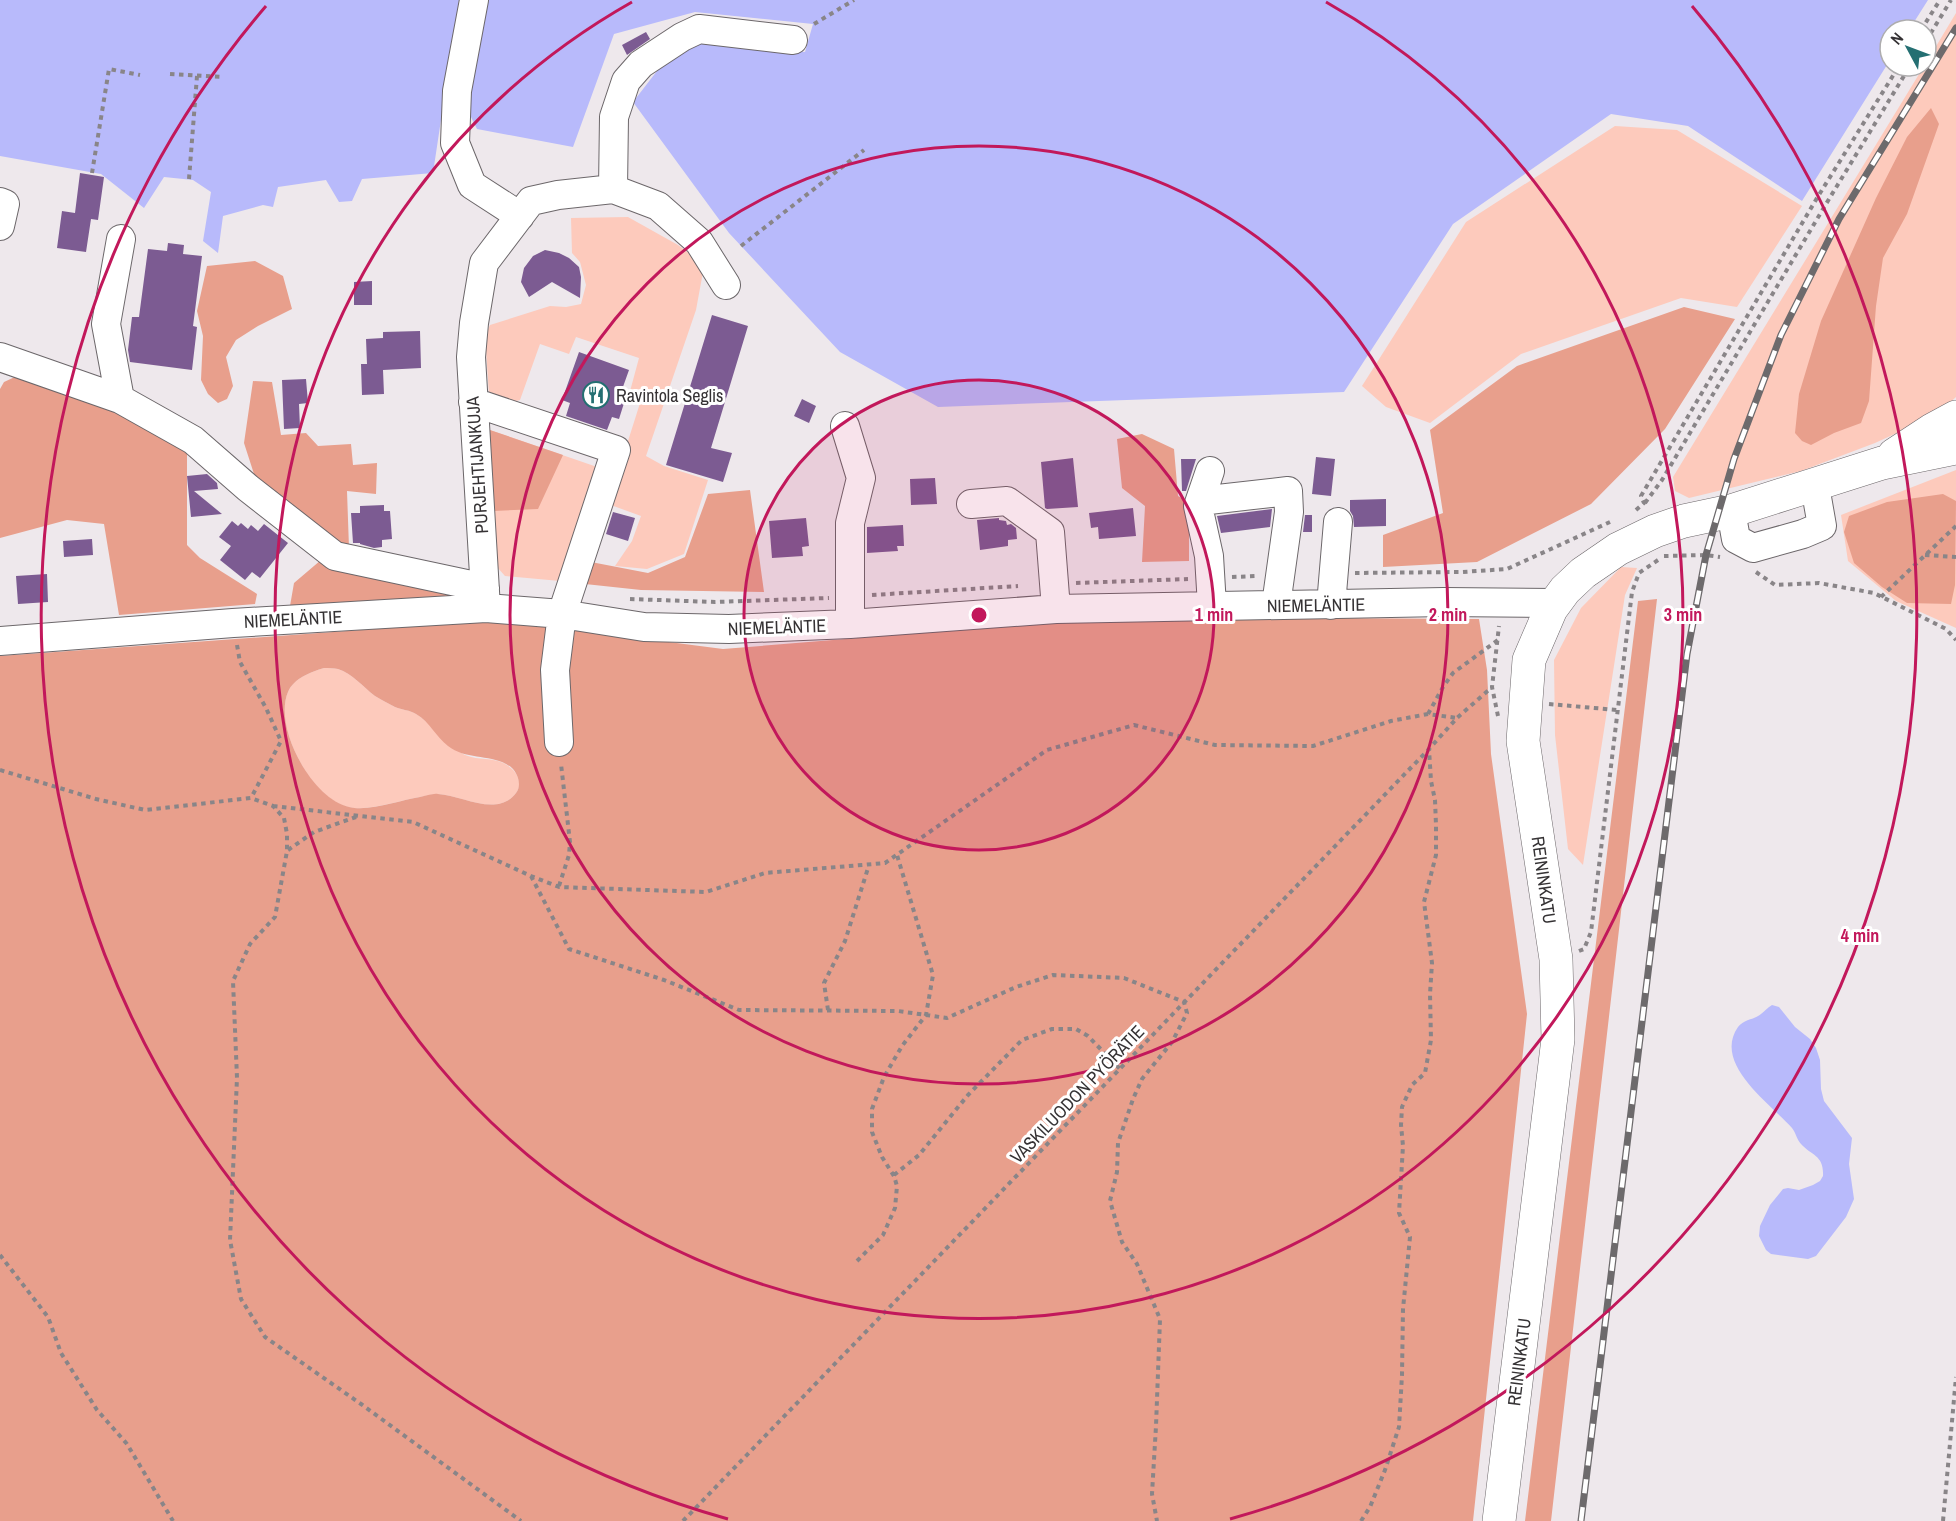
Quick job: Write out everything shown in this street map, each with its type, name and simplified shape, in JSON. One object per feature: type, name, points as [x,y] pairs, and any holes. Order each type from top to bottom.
[{"type":"main road","name":"REININKATU","points":[[1882,464],[1932,430],[1956,417]]},
{"type":"main road","name":"REININKATU","points":[[1499,1521],[1558,1039],[1556,959],[1523,741],[1529,660],[1551,609],[1565,590],[1583,573],[1650,525],[1684,521],[1731,511],[1882,464],[1956,448]]},
{"type":"street","points":[[474,0],[457,91],[454,143],[472,185],[520,216]]},
{"type":"street","points":[[726,285],[699,242],[658,206],[613,189],[615,117],[626,81],[641,64],[682,37],[699,29],[803,32]]},
{"type":"street","name":"PURJEHTIJANKUJA","points":[[486,598],[471,357],[484,263],[531,201],[558,195],[613,189]]},
{"type":"street","points":[[0,202],[5,204],[0,226]]},
{"type":"street","points":[[120,399],[106,324],[122,239]]},
{"type":"street","points":[[0,357],[120,399],[193,440],[248,488],[334,556],[486,598]]},
{"type":"street","points":[[473,402],[616,450],[562,614],[555,670],[559,742]]},
{"type":"street","points":[[845,426],[861,478],[850,524],[850,610]]},
{"type":"street","points":[[1210,471],[1198,506],[1209,556],[1212,606]]},
{"type":"street","points":[[1731,511],[1736,539],[1753,548],[1803,534],[1822,526],[1815,486]]},
{"type":"street","points":[[1200,501],[1288,491],[1289,512],[1276,605]]},
{"type":"street","points":[[972,504],[1007,501],[1050,532],[1055,596]]},
{"type":"street","points":[[1331,604],[1338,522]]},
{"type":"street","name":"NIEMELÄNTIE","points":[[0,641],[232,623],[486,598],[562,614],[644,627],[729,629],[850,610],[1055,596],[1212,606],[1556,603]]},
{"type":"path","points":[[803,32],[854,0]]},
{"type":"path","points":[[1929,18],[1940,0]]},
{"type":"path","points":[[1938,21],[1951,0]]},
{"type":"path","points":[[92,173],[110,69],[140,75]]},
{"type":"path","points":[[170,74],[222,77]]},
{"type":"path","points":[[189,179],[197,76]]},
{"type":"path","points":[[1729,558],[1706,555],[1650,525],[1641,496],[1811,208],[1892,78]]},
{"type":"path","points":[[1556,959],[1584,949],[1591,932],[1632,592],[1639,573],[1662,480],[1903,78]]},
{"type":"path","points":[[741,246],[864,150]]},
{"type":"path","points":[[1334,573],[1462,572],[1507,569],[1615,519]]},
{"type":"path","points":[[1881,597],[1956,526]]},
{"type":"path","points":[[1924,555],[1956,557]]},
{"type":"path","points":[[1749,567],[1775,585],[1819,583],[1874,593],[1946,629],[1956,640]]},
{"type":"path","points":[[1499,722],[1492,687],[1507,569]]},
{"type":"path","points":[[624,599],[850,610],[1055,596],[1210,578],[1280,575]]},
{"type":"path","points":[[232,623],[240,663],[266,708],[280,741],[251,798]]},
{"type":"path","points":[[1428,714],[1453,673],[1498,639]]},
{"type":"path","name":"VASKILUODON PYÖRÄTIE","points":[[683,1521],[1429,749],[1456,718],[1492,687]]},
{"type":"path","points":[[1526,702],[1617,710]]},
{"type":"path","points":[[0,770],[96,799],[145,810],[251,798],[273,806],[413,822],[559,887],[706,892],[765,873],[885,863],[1047,750],[1134,725],[1215,745],[1313,746],[1391,721],[1428,714],[1456,718]]},
{"type":"path","points":[[559,742],[570,842],[569,855],[559,887]]},
{"type":"path","points":[[1361,1521],[1370,1508],[1399,1426],[1403,1309],[1410,1237],[1399,1213],[1403,1146],[1402,1107],[1412,1085],[1425,1073],[1431,1040],[1432,963],[1424,902],[1436,855],[1436,825],[1429,749]]},
{"type":"path","points":[[273,806],[284,818],[287,834],[287,851],[275,917],[250,944],[233,981],[237,1078],[230,1240],[241,1299],[265,1337],[521,1521]]},
{"type":"path","points":[[287,851],[314,832],[358,816]]},
{"type":"path","points":[[857,1261],[883,1235],[895,1208],[897,1186],[872,1132],[872,1109],[884,1077],[902,1046],[926,1015],[933,975],[897,854]]},
{"type":"path","points":[[828,1010],[824,983],[845,941],[869,865]]},
{"type":"path","points":[[531,876],[569,949],[664,980],[739,1010],[898,1011],[946,1018],[1016,987],[1053,975],[1124,978],[1184,1002],[1187,1013],[1172,1042],[1142,1080],[1133,1099],[1118,1143],[1117,1172],[1110,1201],[1122,1242],[1137,1264],[1160,1319],[1152,1494],[1157,1521]]},
{"type":"path","points":[[894,1176],[919,1155],[968,1095],[1022,1040],[1052,1029],[1076,1029],[1088,1036],[1120,1069]]},
{"type":"path","points":[[0,1255],[48,1317],[61,1353],[98,1410],[127,1444],[173,1521]]},
{"type":"path","points":[[1943,1521],[1956,1377]]},
{"type":"shaded area","points":[[1956,13],[1956,397],[1936,415],[1875,443],[1801,471],[1689,498],[1675,491],[1673,477],[1917,78],[1938,78],[1938,43]]},
{"type":"shaded area","points":[[1931,108],[1939,124],[1907,214],[1883,258],[1876,306],[1869,401],[1861,423],[1811,445],[1802,441],[1795,433],[1799,394],[1821,321],[1876,198],[1907,137]]},
{"type":"shaded area","points":[[1615,126],[1677,130],[1802,206],[1737,307],[1681,298],[1521,354],[1430,423],[1386,407],[1362,386],[1466,222]]},
{"type":"shaded area","points":[[628,217],[678,245],[698,260],[703,272],[696,310],[646,456],[664,466],[708,480],[684,554],[647,569],[615,566],[632,541],[641,516],[608,504],[641,400],[629,395],[639,358],[576,337],[569,354],[540,344],[520,400],[502,404],[489,394],[485,336],[490,325],[550,306],[566,307],[581,304],[586,285],[580,262],[572,253],[571,218]]},
{"type":"shaded area","points":[[255,261],[283,276],[292,309],[236,340],[226,357],[233,386],[227,399],[218,403],[208,394],[201,380],[203,336],[197,311],[207,266]]},
{"type":"shaded area","points":[[1684,307],[1735,319],[1665,429],[1591,504],[1477,562],[1383,567],[1383,535],[1443,513],[1430,430],[1517,366]]},
{"type":"shaded area","points":[[17,376],[150,424],[187,453],[187,545],[200,558],[257,594],[255,604],[119,615],[104,524],[67,520],[0,538],[0,389],[4,382]]},
{"type":"shaded area","points":[[253,381],[272,382],[281,435],[306,433],[318,446],[351,444],[353,465],[377,463],[376,494],[347,491],[349,548],[328,542],[254,474],[244,443]]},
{"type":"shaded area","points":[[487,429],[600,468],[560,581],[505,576],[497,567]]},
{"type":"shaded area","points":[[487,429],[563,455],[538,509],[493,511]]},
{"type":"shaded area","points":[[1142,434],[1174,449],[1178,496],[1189,502],[1189,561],[1142,562],[1145,506],[1122,488],[1117,439]]},
{"type":"shaded area","points":[[1956,470],[1956,628],[1896,601],[1848,561],[1841,515]]},
{"type":"shaded area","points":[[750,490],[764,592],[641,590],[585,584],[591,562],[648,573],[685,557],[708,494]]},
{"type":"shaded area","points":[[1943,494],[1956,501],[1955,585],[1951,604],[1907,603],[1882,587],[1854,563],[1844,532],[1849,516],[1887,502]]},
{"type":"shaded area","points":[[321,560],[421,576],[456,597],[290,606],[294,583]]},
{"type":"shaded area","points":[[1621,567],[1637,568],[1625,595],[1583,865],[1568,849],[1555,735],[1554,660],[1581,608]]},
{"type":"shaded area","points":[[1657,599],[1551,1521],[1525,1521],[1638,601]]},
{"type":"shaded area","points":[[1118,617],[1479,619],[1487,670],[1491,754],[1527,1014],[1473,1521],[0,1521],[0,656],[498,620],[723,649]],"holes":[[[326,668],[343,671],[377,697],[395,707],[416,714],[455,751],[505,763],[516,773],[519,787],[516,793],[508,800],[489,805],[436,794],[366,808],[349,807],[335,801],[322,791],[309,776],[291,742],[286,724],[285,707],[291,687],[308,674]]]},
{"type":"shaded area","points":[[324,668],[343,671],[377,697],[395,707],[416,714],[465,755],[495,760],[506,765],[518,777],[518,790],[508,800],[489,805],[438,794],[365,808],[348,807],[334,801],[321,791],[299,760],[286,724],[285,707],[291,687],[303,676]]},
{"type":"water","points":[[0,0],[459,0],[433,173],[362,179],[352,201],[339,202],[326,180],[278,187],[273,207],[263,205],[223,216],[218,253],[203,241],[211,192],[193,180],[164,177],[144,208],[101,174],[0,156]]},
{"type":"water","points":[[487,0],[1928,0],[1917,18],[1878,18],[1879,78],[1802,201],[1688,126],[1611,114],[1453,224],[1344,392],[938,407],[840,352],[729,233],[633,102],[674,49],[702,40],[805,52],[813,24],[695,12],[614,34],[573,147],[477,129],[468,111]]},
{"type":"water","points":[[1772,1005],[1779,1007],[1816,1048],[1820,1060],[1821,1089],[1824,1101],[1852,1138],[1849,1164],[1854,1199],[1846,1217],[1816,1256],[1808,1259],[1771,1254],[1766,1250],[1759,1236],[1760,1226],[1770,1205],[1783,1189],[1799,1190],[1820,1181],[1823,1176],[1822,1164],[1800,1142],[1792,1128],[1748,1083],[1738,1069],[1733,1055],[1732,1041],[1738,1027]]},
{"type":"building","points":[[646,32],[650,39],[627,55],[622,45]]},
{"type":"building","points":[[80,173],[104,177],[98,220],[91,219],[86,252],[57,248],[62,211],[75,213]]},
{"type":"building","points":[[168,243],[184,245],[183,254],[202,256],[193,326],[197,327],[192,370],[130,362],[128,350],[132,317],[139,317],[148,249],[167,251]]},
{"type":"building","points":[[545,250],[569,258],[579,267],[580,298],[552,282],[529,297],[521,282],[524,268],[533,256]]},
{"type":"building","points":[[372,281],[372,305],[354,305],[354,282]]},
{"type":"building","points":[[712,315],[748,326],[711,448],[732,453],[723,482],[666,465]]},
{"type":"building","points":[[420,331],[421,368],[383,370],[384,394],[362,395],[361,364],[367,364],[366,339],[383,338],[383,332]]},
{"type":"building","points":[[579,352],[629,370],[619,398],[625,400],[619,419],[612,417],[607,430],[566,416],[570,403],[562,400]]},
{"type":"building","points":[[306,379],[308,403],[299,404],[300,428],[284,429],[282,380]]},
{"type":"building","points":[[802,399],[816,406],[809,423],[794,416]]},
{"type":"building","points":[[1316,457],[1335,459],[1331,496],[1312,494]]},
{"type":"building","points":[[1073,458],[1078,507],[1045,508],[1041,462]]},
{"type":"building","points":[[1181,459],[1196,459],[1186,491],[1182,491]]},
{"type":"building","points":[[207,474],[217,483],[218,489],[194,491],[222,514],[191,517],[187,476]]},
{"type":"building","points":[[935,478],[937,504],[911,505],[910,479]]},
{"type":"building","points":[[1386,499],[1386,526],[1354,527],[1350,500]]},
{"type":"building","points":[[384,505],[384,511],[390,511],[392,539],[382,540],[382,547],[374,548],[353,543],[351,513],[360,513],[360,506]]},
{"type":"building","points":[[1133,508],[1136,536],[1099,539],[1098,527],[1091,528],[1089,513]]},
{"type":"building","points":[[1272,509],[1270,527],[1221,533],[1217,516]]},
{"type":"building","points":[[613,512],[635,518],[628,541],[606,534]]},
{"type":"building","points":[[1305,515],[1312,515],[1312,532],[1303,532]]},
{"type":"building","points":[[806,518],[809,546],[802,547],[803,556],[772,558],[769,521]]},
{"type":"building","points":[[999,518],[999,520],[1006,521],[1007,525],[1011,524],[1016,528],[1017,539],[1008,540],[1008,546],[980,550],[977,520]]},
{"type":"building","points":[[232,521],[238,526],[241,523],[248,529],[251,525],[258,531],[264,524],[288,543],[260,578],[252,572],[245,580],[220,560],[231,546],[219,537]]},
{"type":"building","points":[[903,525],[904,546],[897,546],[898,551],[867,553],[867,527]]},
{"type":"building","points":[[92,539],[93,555],[64,557],[63,541]]},
{"type":"building","points":[[47,574],[48,602],[18,604],[16,576]]},
{"type":"railway","points":[[1581,1521],[1687,654],[1706,555],[1734,459],[1781,335],[1839,219],[1956,28]]},
{"type":"place","name":"Ravintola Seglis","points":[[596,395]]}]
